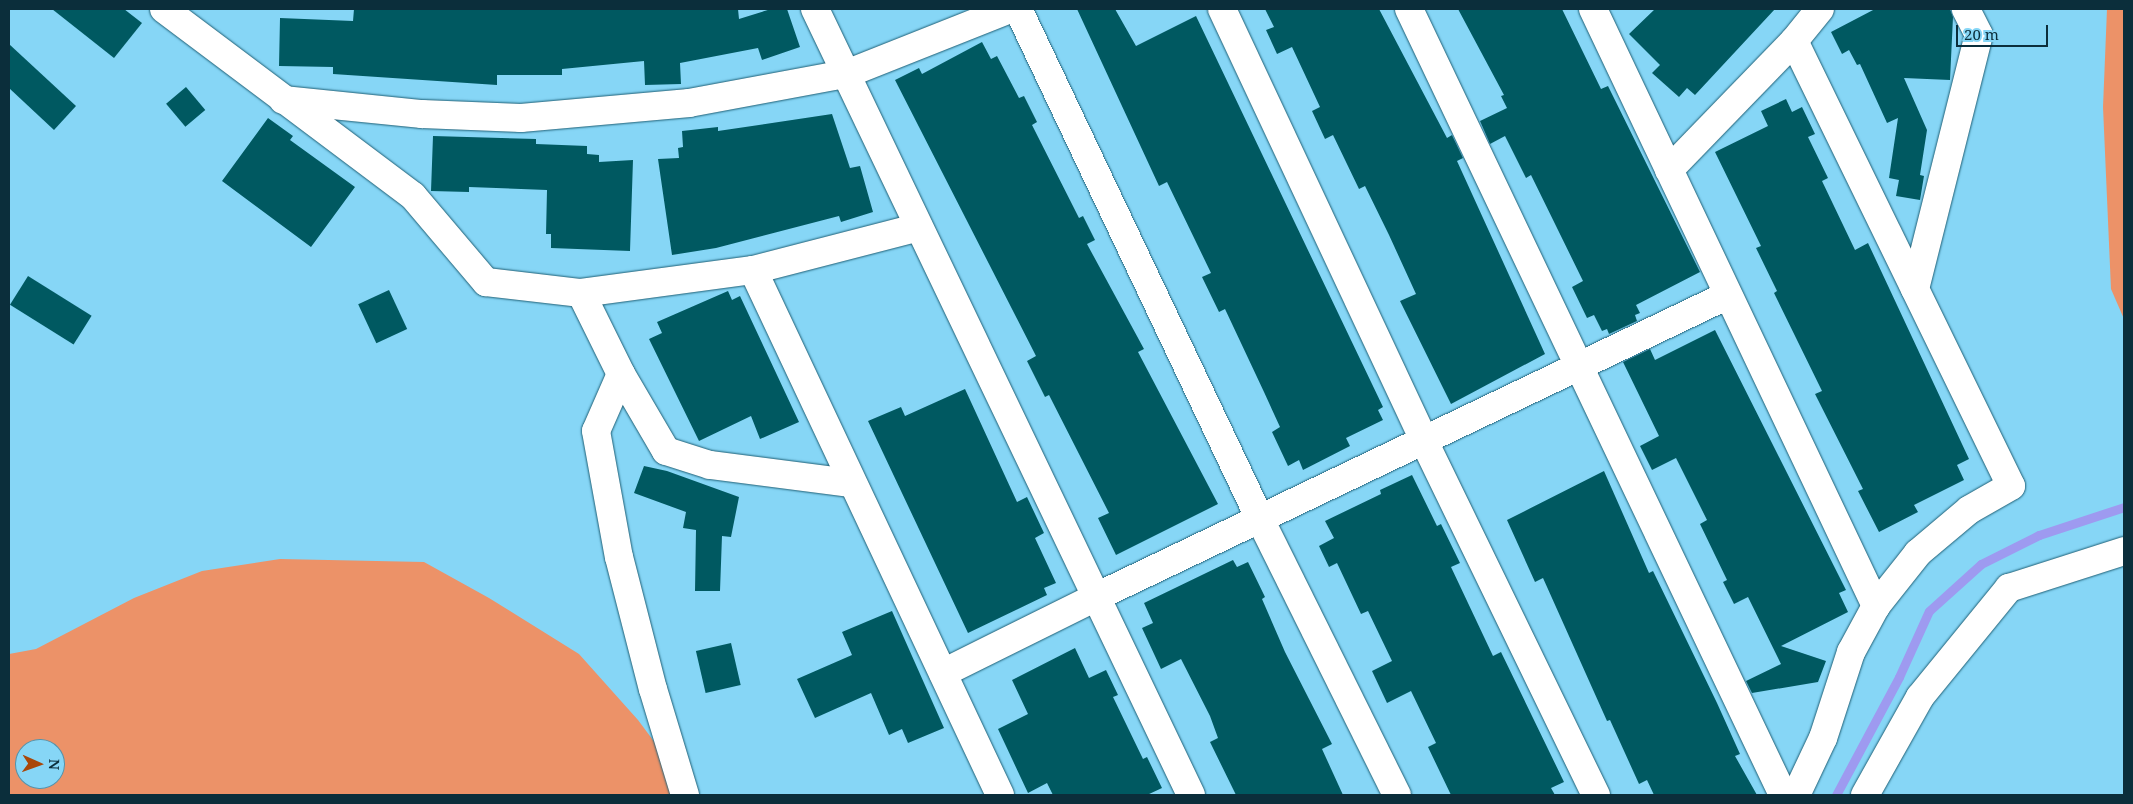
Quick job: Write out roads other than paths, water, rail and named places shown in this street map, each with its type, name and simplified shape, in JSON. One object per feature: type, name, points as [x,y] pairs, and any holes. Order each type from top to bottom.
[{"type":"street","points":[[164,9],[413,196],[486,282],[581,293],[753,270],[919,227]]},
{"type":"street","points":[[815,9],[1191,795]]},
{"type":"street","points":[[283,100],[422,114],[521,118],[689,103],[846,74],[1010,9]]},
{"type":"street","points":[[1018,9],[1260,519],[1397,795]]},
{"type":"street","points":[[1222,9],[1424,441],[1596,795]]},
{"type":"street","points":[[1409,9],[1783,795]]},
{"type":"street","points":[[1593,9],[1876,606]]},
{"type":"street","points":[[1669,170],[1794,41],[1820,9]]},
{"type":"street","points":[[1915,289],[1979,35],[1966,9]]},
{"type":"street","points":[[1794,41],[2010,486],[1969,510],[1918,553],[1876,606],[1851,652],[1823,738],[1796,795]]},
{"type":"street","points":[[753,270],[851,483],[1000,795]]},
{"type":"street","points":[[581,293],[621,374],[666,451],[710,465],[851,483]]},
{"type":"street","points":[[943,673],[1096,597],[1728,295]]},
{"type":"street","points":[[621,374],[596,431],[619,557],[652,689],[685,795]]},
{"type":"street","points":[[1865,795],[1920,697],[2008,588],[2124,551]]},
{"type":"waterway","points":[[1836,795],[1899,677],[1929,611],[1981,564],[2039,535],[2124,507]]}]
